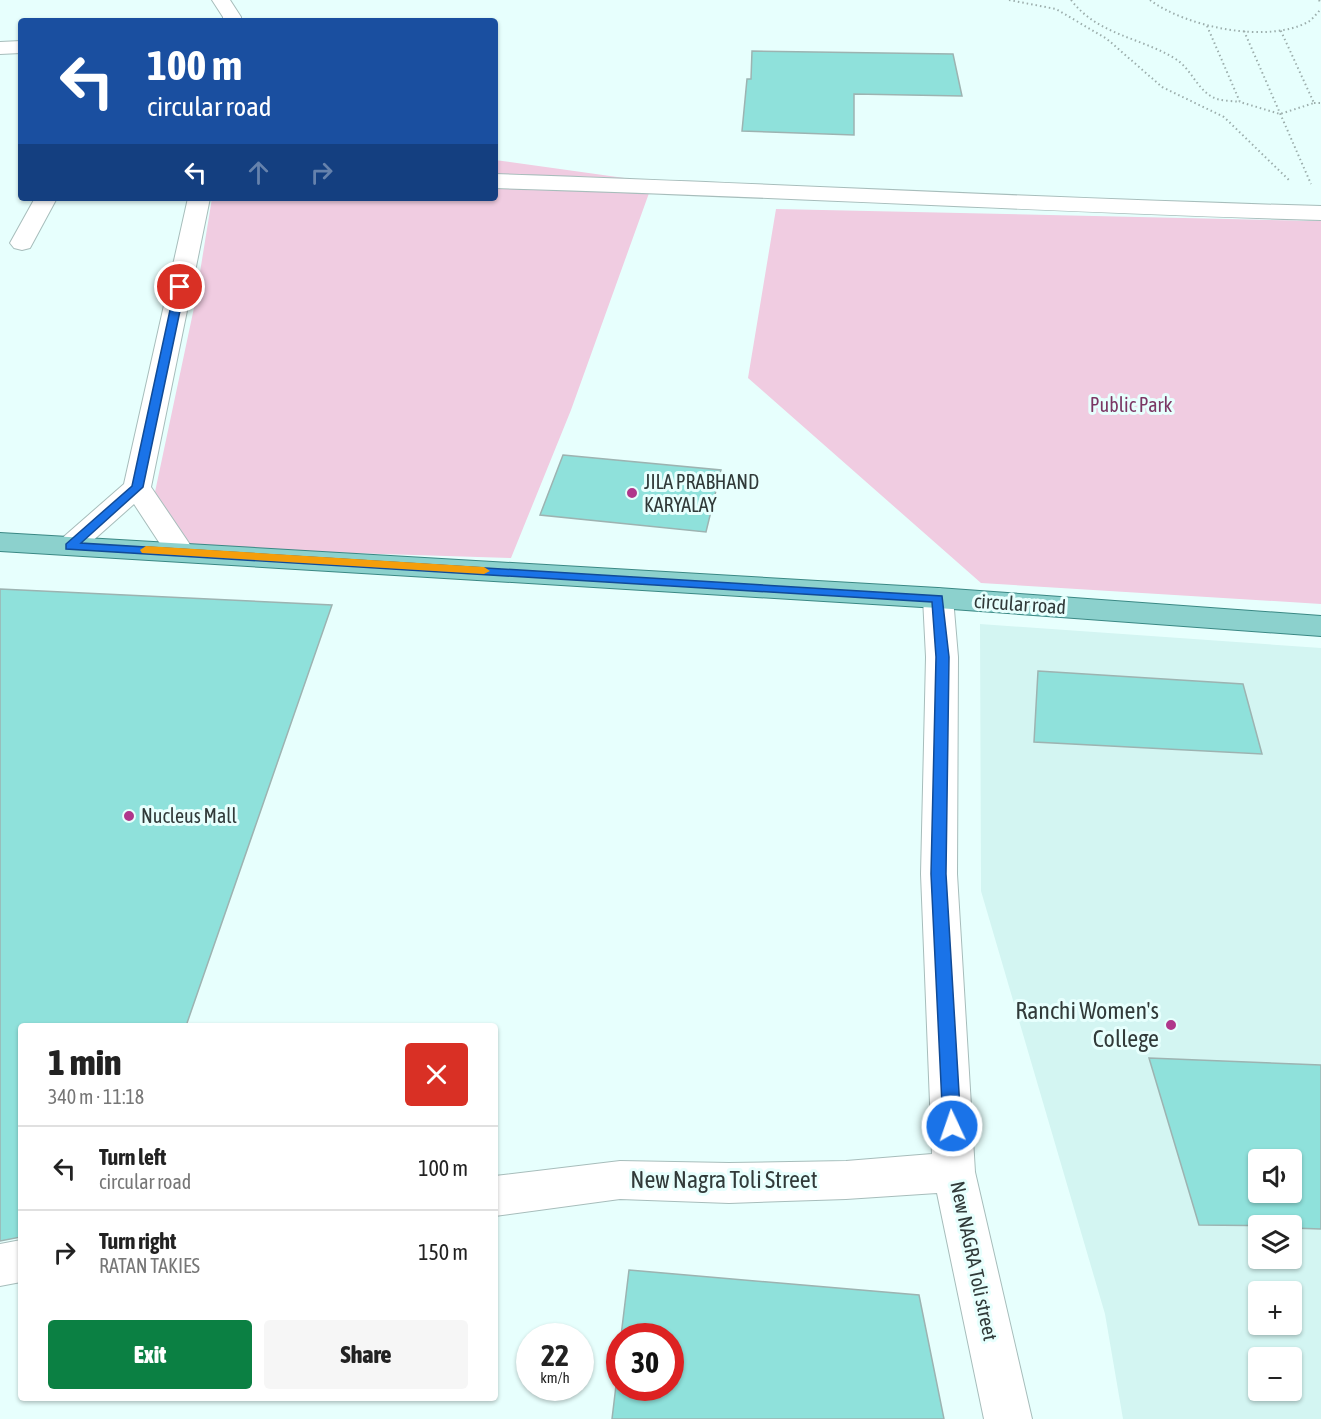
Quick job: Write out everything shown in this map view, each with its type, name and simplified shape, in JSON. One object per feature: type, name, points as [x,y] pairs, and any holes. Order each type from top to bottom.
[{"type":"main road","name":"circular road","points":[[0,542],[938,598],[1321,626]]},
{"type":"street","points":[[221,0],[232,18]]},
{"type":"street","points":[[0,48],[18,47]]},
{"type":"street","points":[[498,180],[754,189],[1139,208],[1321,213]]},
{"type":"street","points":[[22,243],[44,201]]},
{"type":"street","points":[[70,546],[137,487],[198,201]]},
{"type":"street","points":[[137,487],[180,552]]},
{"type":"street","name":"New NAGRA Toli street","points":[[938,598],[942,657],[939,874],[954,1172],[1008,1419]]},
{"type":"street","name":"New Nagra Toli Street","points":[[498,1196],[620,1180],[729,1183],[846,1180],[954,1172]]},
{"type":"street","points":[[0,1265],[18,1262]]},
{"type":"path","points":[[1009,0],[1056,9],[1107,39],[1162,87],[1224,117],[1297,187]]},
{"type":"path","points":[[1071,0],[1078,11],[1103,28],[1173,56],[1185,64],[1195,80],[1216,99],[1240,102],[1280,114],[1314,103],[1321,103]]},
{"type":"path","points":[[1150,0],[1174,16],[1207,26],[1244,31],[1280,29],[1307,23],[1315,18],[1321,9]]},
{"type":"path","points":[[1319,0],[1321,4]]},
{"type":"path","points":[[1207,26],[1240,102]]},
{"type":"path","points":[[1280,29],[1314,103]]},
{"type":"path","points":[[1244,31],[1312,186]]},
{"type":"shaded area","name":"Ranchi Women's College","points":[[980,624],[1321,648],[1321,1419],[1123,1419],[1105,1314],[981,891]]},
{"type":"green space","points":[[498,160],[653,182],[571,410],[511,558],[189,548],[155,492],[195,303],[212,201],[498,201]]},
{"type":"green space","name":"Public Park","points":[[776,209],[1321,221],[1321,604],[981,583],[748,378]]},
{"type":"building","points":[[752,51],[953,54],[962,96],[854,94],[854,135],[742,131],[747,79],[751,79]]},
{"type":"building","name":"JILA PRABHAND KARYALAY","points":[[563,455],[721,470],[706,532],[540,515]]},
{"type":"building","name":"Nucleus Mall","points":[[0,589],[332,605],[187,1023],[18,1023],[18,1238],[0,1241]]},
{"type":"building","points":[[1038,671],[1243,684],[1262,754],[1034,742]]},
{"type":"building","points":[[1149,1058],[1321,1065],[1321,1229],[1302,1228],[1302,1215],[1248,1215],[1248,1226],[1199,1225]]},
{"type":"building","points":[[629,1270],[919,1295],[944,1419],[612,1419],[614,1401],[684,1401],[684,1323],[623,1323]]},
{"type":"slow traffic","points":[[146,550],[484,571]]},
{"type":"place","name":"JILA PRABHAND KARYALAY","points":[[632,493]]},
{"type":"place","name":"Nucleus Mall","points":[[129,816]]},
{"type":"place","name":"Ranchi Women's College","points":[[1171,1025]]},
{"type":"route","points":[[180,287],[137,487],[70,546],[938,598],[942,657],[939,874],[952,1126]]}]
